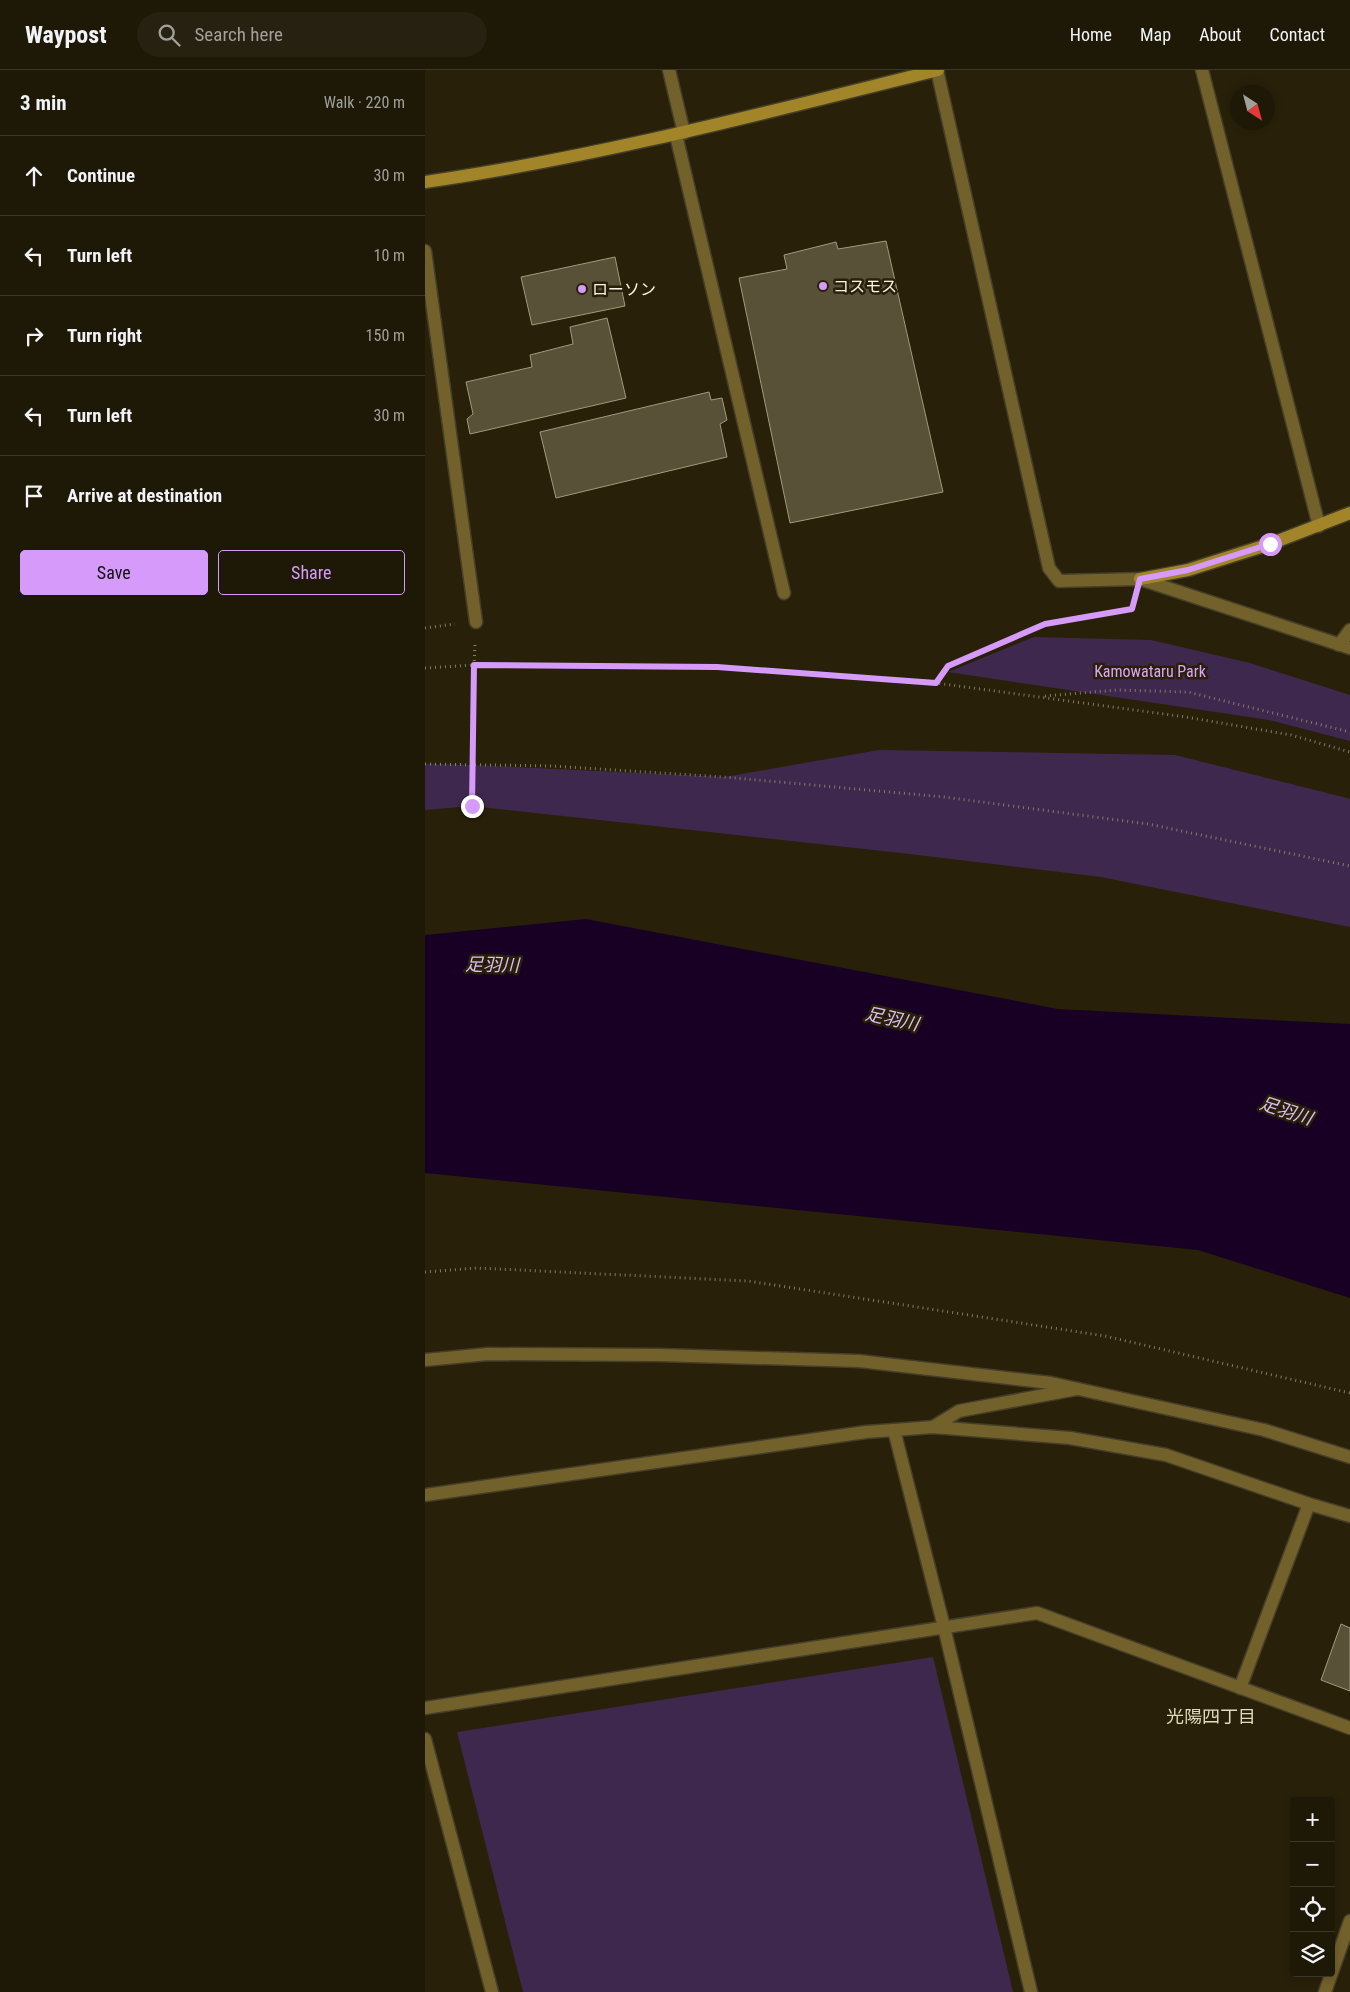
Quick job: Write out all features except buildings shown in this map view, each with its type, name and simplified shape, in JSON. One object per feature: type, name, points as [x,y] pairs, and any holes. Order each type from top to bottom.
[{"type":"street","points":[[669,70],[680,134],[783,592]]},
{"type":"street","points":[[425,182],[482,174],[680,134],[937,70],[1049,568],[1059,581],[1140,579],[1188,570],[1319,526],[1350,513]]},
{"type":"street","points":[[1202,70],[1319,526]]},
{"type":"street","points":[[425,251],[476,622]]},
{"type":"street","points":[[1140,579],[1344,647],[1350,630]]},
{"type":"street","points":[[425,1360],[488,1354],[660,1354],[859,1361],[1051,1383],[1264,1430],[1350,1457]]},
{"type":"street","points":[[933,1427],[959,1411],[1077,1389]]},
{"type":"street","points":[[425,1495],[866,1432],[933,1427],[1070,1438],[1166,1455],[1309,1504],[1350,1516]]},
{"type":"street","points":[[894,1430],[944,1627],[1031,1992]]},
{"type":"street","points":[[1240,1688],[1309,1504]]},
{"type":"street","points":[[425,1708],[1037,1613],[1350,1728]]},
{"type":"street","points":[[425,1739],[492,1992],[481,1992]]},
{"type":"street","points":[[1325,1992],[1350,1921]]},
{"type":"path","points":[[936,683],[948,666],[1045,624],[1132,609],[1140,579]]},
{"type":"path","points":[[425,628],[476,622]]},
{"type":"path","points":[[472,806],[474,665]]},
{"type":"path","points":[[425,668],[474,665],[717,667],[936,683],[1186,717],[1281,733],[1350,752]]},
{"type":"path","points":[[1037,697],[1117,690],[1188,692],[1350,732]]},
{"type":"path","points":[[425,764],[552,766],[724,777],[944,797],[1148,824],[1350,866]]},
{"type":"path","points":[[425,1272],[477,1268],[747,1281],[1105,1336],[1350,1393]]},
{"type":"green space","name":"Kamowataru Park","points":[[1034,637],[1151,640],[1250,663],[1350,695],[1350,741],[1269,720],[948,672]]},
{"type":"green space","points":[[879,750],[1175,755],[1350,799],[1350,927],[1101,877],[472,806],[425,810],[425,764],[724,777]]},
{"type":"green space","points":[[933,1657],[1013,1992],[523,1992],[457,1732]]},
{"type":"water","name":"足羽川","points":[[586,919],[1058,1009],[1350,1024],[1350,1298],[1198,1250],[425,1173],[425,935]]},
{"type":"place","name":"コスモス","points":[[823,286]]},
{"type":"place","name":"ローソン","points":[[582,289]]},
{"type":"district","name":"光陽四丁目","points":[[1211,1717]]},
{"type":"route","points":[[472,806],[474,665],[717,667],[936,683],[948,666],[1045,624],[1132,609],[1140,579],[1188,570],[1270,544]]}]
